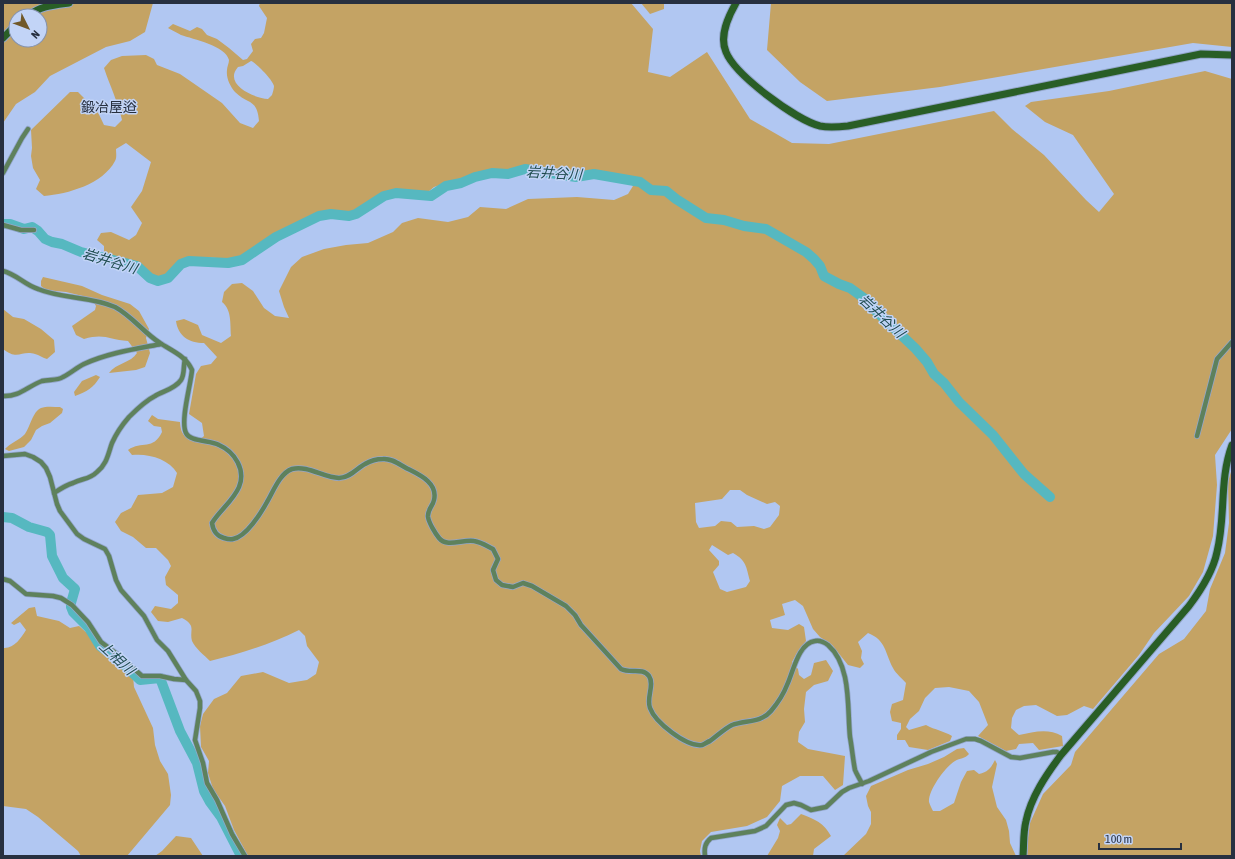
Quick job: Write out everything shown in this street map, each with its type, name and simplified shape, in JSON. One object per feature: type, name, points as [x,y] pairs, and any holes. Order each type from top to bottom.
[{"type":"street","points":[[42,8],[69,3]]},
{"type":"street","points":[[736,3],[730,12],[725,28],[724,40],[726,51],[736,69],[748,80],[799,117],[821,126],[835,128],[1201,54],[1232,55]]},
{"type":"street","points":[[3,173],[28,129]]},
{"type":"street","points":[[3,225],[20,230],[34,230]]},
{"type":"street","points":[[3,271],[11,273],[38,290],[97,301],[116,308],[161,344],[177,352],[190,364],[192,370],[184,415],[184,426],[186,433],[191,439],[210,442],[226,449],[240,464],[240,485],[228,505],[217,514],[212,523],[213,531],[221,537],[232,539],[237,538],[247,530],[266,503],[277,482],[292,469],[307,469],[340,478],[351,474],[366,463],[384,458],[391,460],[426,478],[431,485],[435,494],[434,502],[429,509],[428,516],[429,521],[440,539],[445,542],[473,541],[494,549],[498,559],[493,570],[496,580],[502,585],[513,587],[523,583],[532,586],[566,606],[621,669],[627,672],[645,672],[648,675],[651,680],[648,699],[652,714],[668,730],[690,744],[703,745],[731,726],[760,719],[766,716],[772,710],[786,687],[798,657],[805,647],[811,641],[818,640],[826,643],[840,659],[843,668],[848,697],[848,721],[856,770],[862,784]]},
{"type":"street","points":[[1197,436],[1217,359],[1232,342]]},
{"type":"street","points":[[3,396],[18,394],[42,381],[62,378],[79,367],[106,356],[161,344]]},
{"type":"street","points":[[54,493],[74,482],[90,478],[104,466],[108,458],[112,442],[127,419],[140,406],[154,396],[169,390],[181,380],[184,372],[184,359]]},
{"type":"street","points":[[1023,856],[1026,821],[1031,805],[1048,773],[1061,755],[1189,606],[1201,589],[1211,570],[1217,553],[1221,531],[1225,468],[1232,445]]},
{"type":"street","points":[[3,456],[25,454],[41,462],[46,468],[60,511],[77,534],[104,549],[109,556],[116,580],[121,590],[148,622],[157,640],[168,651],[186,680],[196,691],[200,700],[200,708],[195,740],[207,783],[217,800],[232,834],[245,856]]},
{"type":"street","points":[[3,579],[10,581],[26,594],[53,596],[61,598],[71,604],[88,622],[101,642],[121,657],[142,676],[160,676],[186,680]]},
{"type":"street","points":[[705,856],[704,848],[711,838],[755,831],[766,826],[786,805],[794,803],[812,810],[826,807],[842,792],[931,752],[966,739],[981,741],[1011,757],[1020,758],[1053,752],[1057,752],[1061,755]]},
{"type":"shaded area","points":[[4,3],[153,3],[145,32],[130,41],[106,47],[50,76],[35,92],[16,104],[3,123]]},
{"type":"shaded area","points":[[260,3],[631,3],[653,29],[648,72],[670,77],[707,52],[750,119],[792,143],[829,144],[994,111],[1012,129],[1044,155],[1099,212],[1114,194],[1073,135],[1045,122],[1025,106],[1031,102],[1109,91],[1205,71],[1232,79],[1232,429],[1215,455],[1217,485],[1213,536],[1203,572],[1189,596],[1154,633],[1139,655],[1093,709],[1084,706],[1067,715],[1057,716],[1036,705],[1024,706],[1016,710],[1012,718],[1011,728],[1019,735],[1041,731],[1051,732],[1062,736],[1063,746],[1039,750],[1033,743],[1019,744],[1016,749],[1006,751],[978,736],[988,725],[979,702],[969,691],[949,687],[935,688],[925,698],[919,711],[910,719],[906,727],[909,730],[926,725],[952,736],[950,741],[928,750],[909,747],[905,740],[897,740],[897,735],[901,729],[901,723],[892,721],[890,712],[892,704],[903,700],[906,683],[894,670],[882,643],[868,633],[858,642],[862,651],[861,658],[864,664],[860,668],[848,665],[832,645],[820,637],[813,629],[803,606],[795,600],[782,604],[785,615],[770,620],[772,628],[788,630],[799,624],[804,627],[806,641],[792,662],[798,669],[799,675],[804,679],[811,675],[814,663],[826,660],[833,671],[828,681],[814,685],[806,692],[804,709],[805,722],[799,732],[798,742],[808,749],[845,756],[843,785],[835,790],[823,776],[800,776],[782,786],[780,801],[767,817],[747,826],[711,832],[702,841],[700,851],[701,856],[248,856],[234,830],[225,806],[213,789],[208,773],[209,761],[201,747],[200,726],[203,714],[214,699],[227,693],[241,676],[263,672],[289,683],[307,680],[316,674],[319,662],[307,646],[305,636],[299,630],[278,640],[210,661],[193,644],[191,637],[192,628],[187,621],[182,618],[168,622],[158,621],[151,612],[155,606],[171,609],[178,603],[178,595],[166,585],[165,577],[171,566],[168,560],[156,548],[146,548],[133,537],[121,531],[115,522],[121,513],[131,508],[138,495],[162,493],[173,487],[177,473],[169,464],[158,458],[145,455],[132,455],[128,450],[133,447],[151,443],[159,438],[162,432],[161,427],[154,426],[148,421],[152,415],[158,419],[180,422],[181,430],[184,436],[190,439],[198,441],[204,436],[202,423],[189,414],[196,374],[201,366],[211,364],[217,357],[204,343],[194,342],[185,338],[179,331],[176,321],[184,319],[198,325],[202,335],[221,343],[231,336],[229,313],[222,302],[224,292],[232,284],[242,283],[253,291],[264,308],[275,316],[289,318],[279,291],[291,267],[302,257],[324,249],[368,243],[393,232],[402,223],[418,218],[448,222],[468,217],[480,207],[506,209],[528,199],[577,197],[614,200],[628,194],[633,186],[627,179],[595,171],[576,174],[559,173],[530,167],[504,171],[487,170],[434,187],[428,192],[395,190],[380,195],[359,210],[349,213],[328,211],[304,219],[281,230],[242,256],[230,259],[204,257],[181,260],[170,273],[158,278],[150,275],[137,264],[104,254],[104,246],[97,240],[101,233],[111,232],[129,240],[136,235],[142,223],[131,207],[142,191],[151,162],[126,143],[116,149],[116,160],[102,176],[94,182],[64,193],[44,196],[36,189],[40,180],[33,168],[31,156],[31,130],[70,92],[78,92],[87,101],[94,104],[104,125],[115,127],[122,120],[104,68],[111,60],[122,56],[146,55],[154,59],[157,65],[180,74],[222,103],[240,123],[253,128],[259,121],[258,114],[254,105],[235,92],[230,85],[227,76],[229,60],[227,55],[216,47],[181,35],[168,28],[173,24],[190,31],[197,27],[202,29],[207,35],[217,39],[243,60],[247,59],[253,51],[251,44],[255,39],[261,38],[264,33],[267,18],[259,6]],"holes":[[[251,61],[256,64],[273,83],[274,86],[272,95],[268,99],[248,93],[242,89],[234,79],[234,73],[238,67]],[[730,490],[740,490],[747,495],[767,504],[775,502],[780,506],[779,515],[770,527],[764,529],[754,526],[737,527],[731,522],[721,521],[715,526],[699,528],[696,522],[695,503],[722,499]],[[712,545],[728,555],[733,553],[738,556],[747,568],[750,581],[746,587],[727,592],[720,589],[713,572],[719,565],[719,561],[709,550]]]},
{"type":"shaded area","points":[[641,3],[664,3],[664,9],[650,14]]},
{"type":"shaded area","points":[[771,3],[1232,3],[1232,47],[1193,43],[940,87],[827,101],[800,82],[767,50]]},
{"type":"shaded area","points":[[43,277],[82,286],[102,295],[130,304],[139,311],[149,329],[146,338],[150,353],[145,367],[136,370],[109,373],[115,367],[131,359],[137,353],[128,341],[102,337],[91,337],[84,339],[76,335],[72,326],[95,310],[96,306],[91,298],[66,292],[46,290],[41,286]]},
{"type":"shaded area","points":[[3,309],[13,317],[24,319],[41,329],[54,340],[55,352],[47,359],[30,353],[16,355],[3,349]]},
{"type":"shaded area","points":[[96,375],[100,377],[92,387],[75,396],[74,392],[82,381]]},
{"type":"shaded area","points":[[45,407],[60,407],[63,409],[62,413],[50,423],[36,430],[31,440],[24,447],[9,451],[5,449],[25,434],[38,410]]},
{"type":"shaded area","points":[[1232,468],[1232,856],[1027,856],[1026,852],[1030,823],[1043,794],[1071,765],[1075,752],[1159,654],[1184,639],[1206,611],[1210,589],[1225,553],[1229,523],[1228,482]]},
{"type":"shaded area","points":[[35,607],[37,616],[59,621],[70,628],[79,626],[88,634],[100,650],[133,676],[134,687],[153,728],[155,745],[160,761],[168,774],[171,795],[170,805],[127,856],[81,856],[78,851],[38,817],[26,809],[3,806],[3,648],[14,645],[26,630],[20,622],[14,625],[11,623],[29,608]]},
{"type":"shaded area","points":[[964,748],[969,754],[951,764],[942,774],[931,792],[929,802],[933,811],[940,811],[954,803],[961,782],[967,771],[974,770],[979,774],[985,772],[995,760],[997,764],[992,787],[997,807],[1006,820],[1010,843],[1016,856],[843,856],[866,834],[871,824],[871,812],[866,796],[871,786],[908,770],[928,764],[957,749]]},
{"type":"shaded area","points":[[801,814],[819,822],[831,836],[814,849],[813,856],[767,856],[778,838],[780,831],[777,825],[780,818],[787,825],[791,824]]},
{"type":"shaded area","points":[[176,836],[191,838],[203,856],[155,856],[162,851]]},
{"type":"waterway","name":"岩井谷川","points":[[3,224],[10,224],[24,229],[32,227],[45,239],[81,252],[137,266],[150,278],[158,281],[168,278],[181,264],[189,261],[228,263],[242,260],[276,237],[319,216],[331,214],[349,216],[356,214],[384,196],[396,193],[431,196],[446,186],[492,173],[508,174],[525,169],[576,177],[594,174],[640,182],[651,190],[666,191],[706,218],[724,220],[744,226],[766,229],[806,252],[820,266],[824,276],[850,288],[868,301],[875,310],[915,348],[927,362],[934,374],[944,383],[959,402],[993,435],[1024,474],[1050,497]]},
{"type":"waterway","name":"上相川","points":[[3,517],[12,518],[29,527],[47,532],[50,535],[52,556],[63,578],[75,589],[71,603],[73,612],[89,628],[100,646],[119,660],[140,680],[160,678],[180,731],[197,763],[204,791],[221,817],[241,856]]},
{"type":"district","name":"鍛冶屋逧","points":[[109,107]]}]
